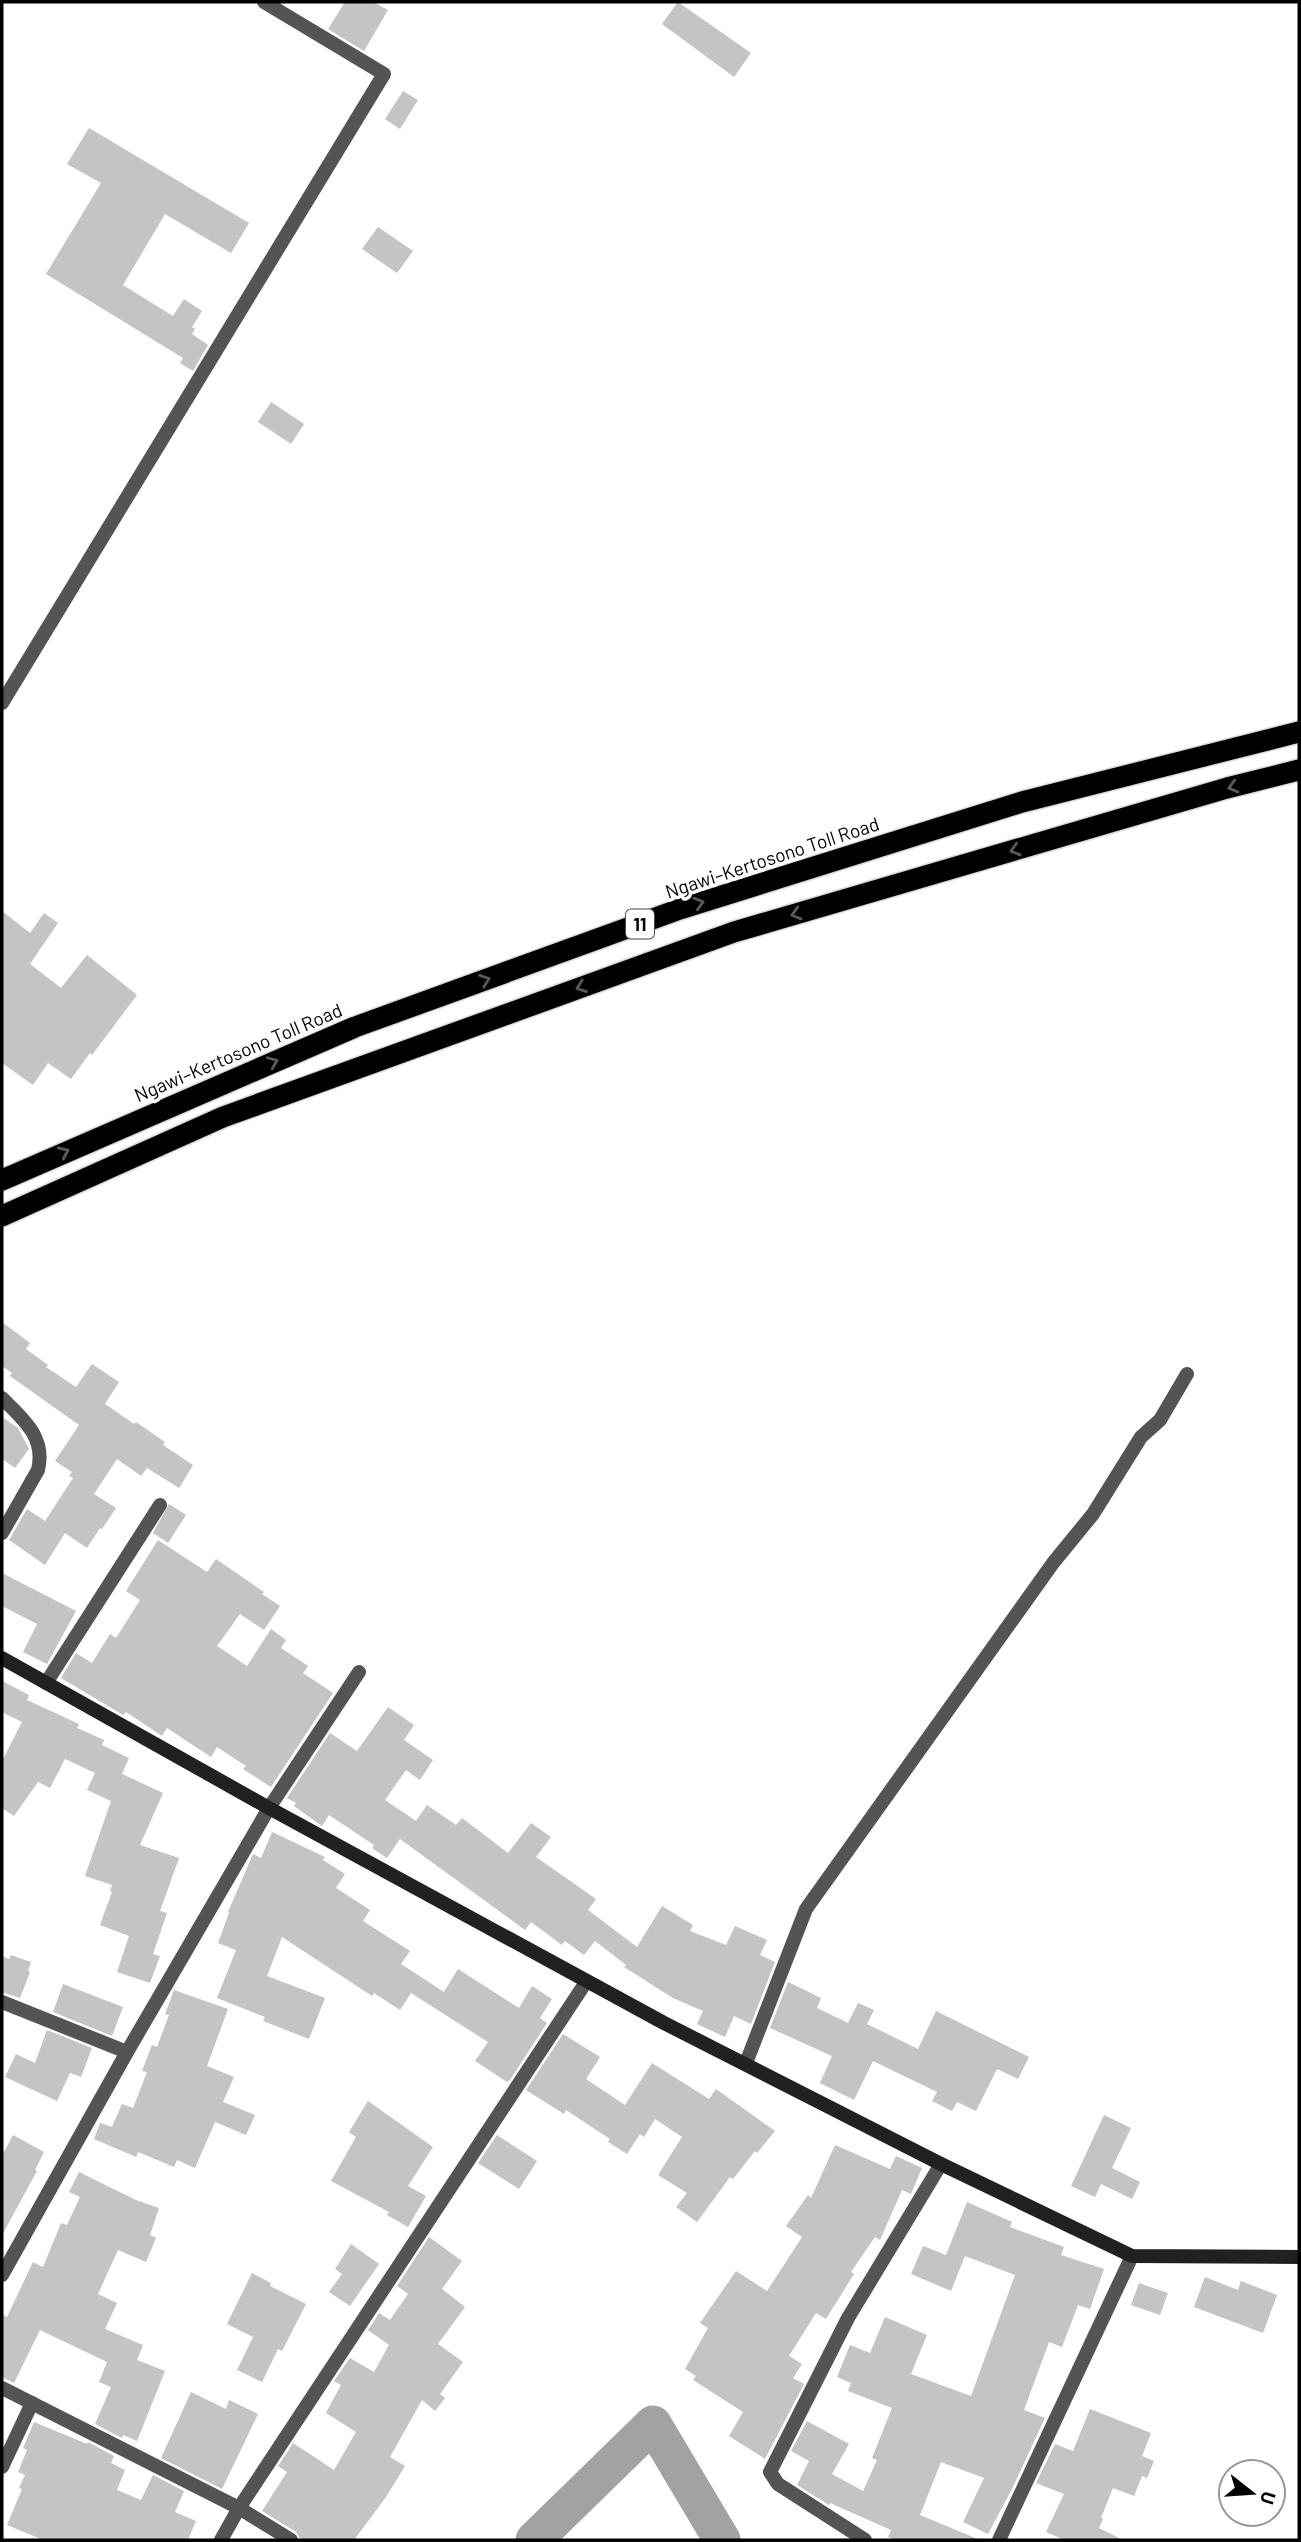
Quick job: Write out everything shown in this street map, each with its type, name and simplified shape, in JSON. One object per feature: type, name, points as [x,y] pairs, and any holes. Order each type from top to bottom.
[{"type":"highway","name":"Ngawi–Kertosono Toll Road","points":[[2,1180],[355,1027],[680,909],[1022,802],[1299,733]]},
{"type":"highway","name":"11","points":[[2,1216],[223,1117],[734,932],[1227,788],[1299,770]]},
{"type":"street","points":[[2,704],[384,74],[264,2]]},
{"type":"street","points":[[746,2063],[806,1909],[1053,1563],[1093,1514],[1141,1437],[1160,1419],[1187,1374]]},
{"type":"street","points":[[2,1398],[29,1424],[35,1434],[41,1459],[38,1470],[2,1533]]},
{"type":"street","points":[[46,1683],[160,1505]]},
{"type":"street","points":[[2,1658],[586,1982],[942,2164],[1132,2256],[1299,2257]]},
{"type":"street","points":[[2,2275],[127,2052],[270,1808],[359,1672]]},
{"type":"street","points":[[221,2540],[239,2508],[586,1982]]},
{"type":"street","points":[[2,2001],[127,2052]]},
{"type":"street","points":[[865,2540],[778,2484],[770,2472],[848,2318],[942,2164]]},
{"type":"street","points":[[999,2540],[1132,2256]]},
{"type":"street","points":[[2,2388],[239,2508],[291,2540]]},
{"type":"street","points":[[2,2467],[32,2403]]},
{"type":"building","points":[[345,2],[373,2],[388,10],[364,51],[328,29]]},
{"type":"building","points":[[678,2],[751,53],[734,77],[662,24]]},
{"type":"building","points":[[403,91],[418,100],[400,129],[385,119]]},
{"type":"building","points":[[89,128],[249,223],[231,253],[165,214],[123,285],[173,316],[184,299],[202,311],[192,327],[195,329],[192,334],[208,345],[193,371],[180,363],[183,358],[46,274],[101,183],[67,164]]},
{"type":"building","points":[[378,227],[413,251],[397,273],[362,249]]},
{"type":"building","points":[[271,402],[304,424],[291,444],[258,422]]},
{"type":"building","points":[[2,911],[30,933],[44,913],[58,923],[30,964],[61,988],[87,955],[137,995],[71,1079],[48,1063],[33,1085],[2,1063]]},
{"type":"building","points":[[2,1322],[30,1343],[26,1349],[48,1365],[46,1367],[76,1387],[92,1364],[119,1382],[105,1404],[165,1442],[163,1445],[193,1465],[179,1488],[147,1468],[141,1476],[117,1459],[94,1494],[116,1508],[102,1529],[100,1528],[87,1548],[65,1533],[45,1565],[9,1540],[27,1509],[45,1521],[73,1478],[69,1476],[72,1472],[55,1461],[79,1425],[10,1376],[12,1373],[2,1366]]},
{"type":"building","points":[[2,1417],[18,1428],[29,1449],[15,1468],[2,1459]]},
{"type":"building","points":[[169,1504],[186,1515],[168,1543],[153,1533]]},
{"type":"building","points":[[158,1540],[207,1572],[216,1559],[280,1606],[264,1630],[240,1614],[217,1646],[247,1666],[271,1629],[286,1640],[281,1648],[308,1666],[303,1673],[333,1693],[271,1787],[243,1769],[246,1766],[217,1747],[211,1757],[167,1728],[162,1736],[126,1712],[123,1715],[61,1678],[76,1653],[92,1663],[110,1634],[116,1638],[140,1600],[126,1591]]},
{"type":"building","points":[[2,1573],[76,1611],[47,1664],[23,1652],[37,1624],[2,1606]]},
{"type":"building","points":[[2,1681],[29,1695],[27,1700],[79,1724],[77,1728],[104,1740],[102,1745],[129,1758],[122,1774],[163,1793],[140,1845],[179,1858],[160,1911],[167,1913],[153,1954],[160,1956],[150,1983],[117,1972],[129,1936],[100,1925],[112,1885],[85,1876],[111,1801],[87,1790],[95,1773],[65,1759],[50,1788],[38,1782],[14,1816],[2,1808],[2,1761],[22,1722],[2,1712]]},
{"type":"building","points":[[388,1707],[414,1725],[404,1740],[433,1760],[420,1780],[406,1770],[385,1800],[416,1821],[427,1805],[456,1825],[462,1818],[508,1853],[531,1823],[551,1837],[536,1857],[596,1899],[588,1910],[637,1947],[662,1906],[693,1925],[690,1931],[726,1945],[735,1926],[767,1940],[760,1955],[775,1962],[751,2024],[734,2016],[725,2037],[697,2024],[703,2011],[673,1998],[624,1967],[626,1965],[595,1941],[584,1955],[565,1941],[562,1945],[531,1922],[525,1930],[400,1839],[387,1858],[372,1848],[374,1845],[329,1815],[322,1826],[294,1806],[296,1803],[287,1798],[330,1733],[357,1751]]},
{"type":"building","points":[[272,1832],[325,1857],[323,1860],[345,1874],[336,1888],[370,1910],[363,1921],[410,1951],[401,1964],[444,1992],[458,1969],[519,2008],[532,1986],[552,1999],[540,2018],[547,2023],[510,2080],[507,2082],[475,2061],[488,2042],[411,1993],[400,2010],[374,1993],[372,1996],[282,1937],[267,1976],[325,1998],[309,2039],[263,2021],[265,2017],[217,1998],[236,1950],[218,1943],[228,1912],[253,1854],[261,1858]]},
{"type":"building","points":[[11,1955],[31,1962],[20,1998],[2,1992],[2,1956],[9,1959]]},
{"type":"building","points":[[788,1982],[821,1998],[817,2008],[848,2023],[858,2003],[874,2010],[867,2024],[918,2049],[936,2011],[1029,2057],[1018,2079],[997,2069],[976,2111],[957,2102],[952,2111],[932,2101],[937,2092],[873,2061],[854,2100],[820,2083],[832,2056],[770,2028]]},
{"type":"building","points":[[63,1984],[123,2007],[112,2036],[53,2012]]},
{"type":"building","points":[[174,1990],[228,2009],[207,2066],[234,2077],[223,2102],[255,2115],[246,2135],[215,2122],[195,2168],[177,2160],[174,2167],[138,2152],[136,2157],[94,2139],[100,2123],[112,2127],[122,2104],[133,2108],[147,2072],[142,2071],[152,2045],[157,2047],[169,2015],[165,2014]]},
{"type":"building","points":[[47,2030],[92,2048],[81,2077],[70,2073],[57,2101],[5,2077],[16,2054],[35,2063]]},
{"type":"building","points":[[563,2034],[600,2057],[586,2079],[625,2105],[652,2063],[709,2099],[716,2089],[775,2131],[733,2179],[730,2177],[697,2222],[676,2207],[687,2193],[658,2175],[682,2137],[655,2119],[644,2137],[640,2134],[627,2154],[608,2142],[610,2139],[566,2110],[564,2114],[526,2090]]},
{"type":"building","points":[[368,2101],[433,2147],[408,2186],[426,2196],[408,2227],[387,2215],[389,2212],[331,2181],[356,2137],[349,2132]]},
{"type":"building","points":[[1104,2115],[1131,2128],[1112,2168],[1140,2182],[1132,2199],[1101,2184],[1095,2197],[1071,2186]]},
{"type":"building","points":[[13,2135],[44,2152],[35,2170],[37,2171],[2,2235],[2,2156]]},
{"type":"building","points":[[497,2135],[537,2161],[519,2189],[478,2163]]},
{"type":"building","points":[[835,2145],[890,2169],[896,2156],[922,2168],[911,2194],[902,2190],[880,2240],[875,2237],[851,2272],[854,2274],[826,2319],[816,2313],[789,2356],[802,2364],[793,2378],[804,2384],[765,2459],[729,2436],[743,2412],[693,2380],[696,2376],[685,2369],[708,2328],[700,2323],[736,2271],[767,2291],[802,2237],[786,2226],[808,2195],[811,2198]]},
{"type":"building","points":[[79,2172],[136,2200],[159,2208],[150,2235],[156,2238],[146,2262],[118,2250],[98,2294],[117,2303],[105,2329],[143,2345],[137,2360],[165,2371],[137,2441],[123,2435],[122,2438],[95,2424],[111,2387],[99,2382],[107,2362],[40,2330],[14,2383],[2,2377],[2,2315],[7,2317],[33,2262],[43,2267],[61,2223],[67,2225],[80,2197],[69,2192]]},
{"type":"building","points":[[967,2202],[1012,2222],[1010,2227],[1064,2247],[1061,2255],[1104,2269],[1090,2309],[1078,2305],[1062,2347],[1049,2342],[1024,2410],[1045,2418],[988,2534],[963,2522],[984,2478],[941,2462],[920,2515],[980,2540],[897,2540],[888,2537],[891,2530],[830,2503],[829,2505],[797,2485],[809,2461],[791,2451],[807,2421],[849,2444],[832,2474],[863,2491],[877,2460],[872,2458],[892,2408],[848,2391],[851,2383],[837,2377],[850,2345],[870,2353],[885,2317],[927,2335],[911,2374],[971,2396],[1015,2275],[965,2256],[951,2291],[911,2274],[923,2246],[946,2255]]},
{"type":"building","points":[[429,2237],[462,2261],[442,2289],[465,2307],[438,2344],[463,2362],[440,2394],[445,2398],[435,2411],[422,2400],[390,2457],[405,2466],[354,2540],[301,2540],[296,2532],[262,2511],[287,2472],[278,2466],[293,2443],[334,2470],[356,2432],[326,2413],[341,2385],[334,2381],[350,2358],[374,2372],[389,2345],[368,2330],[379,2313],[390,2320],[408,2294],[397,2286]]},
{"type":"building","points":[[351,2244],[379,2264],[350,2306],[329,2292],[342,2274],[335,2269]]},
{"type":"building","points":[[252,2273],[271,2283],[270,2286],[306,2304],[282,2351],[278,2349],[262,2382],[237,2370],[253,2337],[227,2324]]},
{"type":"building","points":[[1205,2277],[1238,2290],[1241,2281],[1277,2295],[1263,2333],[1194,2307]]},
{"type":"building","points":[[1139,2283],[1168,2293],[1160,2315],[1131,2305]]},
{"type":"building","points":[[191,2392],[226,2409],[229,2400],[258,2414],[222,2489],[161,2458]]},
{"type":"building","points":[[1090,2409],[1151,2433],[1142,2456],[1154,2461],[1147,2478],[1142,2476],[1134,2496],[1113,2488],[1101,2518],[1103,2519],[1099,2528],[1123,2540],[1065,2540],[1046,2532],[1064,2494],[1036,2483],[1055,2444],[1073,2451]]},
{"type":"building","points":[[34,2422],[87,2444],[88,2442],[114,2456],[111,2463],[125,2470],[117,2490],[141,2500],[153,2475],[184,2491],[175,2512],[196,2521],[188,2540],[43,2540],[7,2525],[22,2489],[19,2488],[25,2475],[18,2472],[27,2450],[23,2448]]},
{"type":"waterway","points":[[534,2540],[653,2424],[722,2540]]}]
